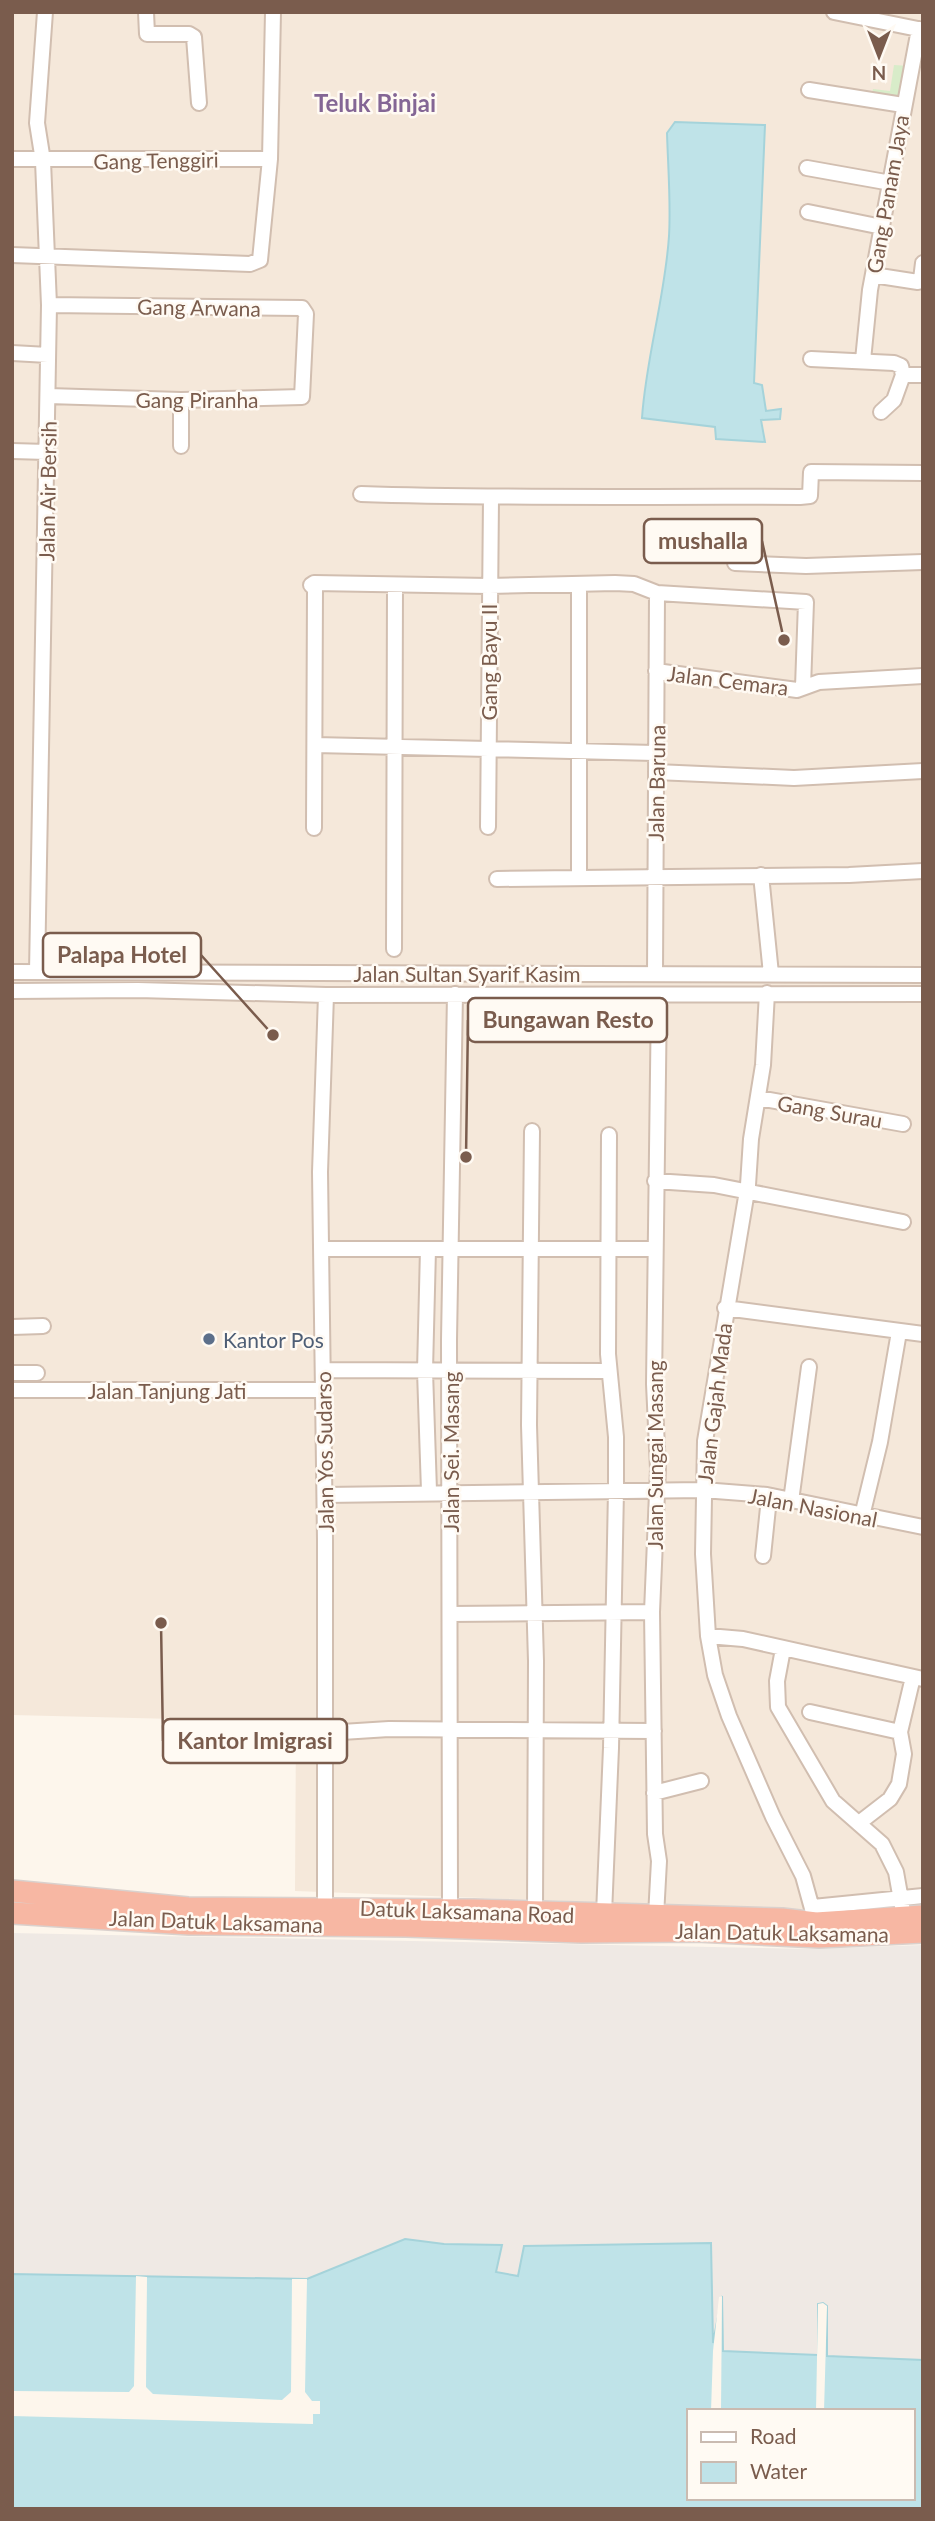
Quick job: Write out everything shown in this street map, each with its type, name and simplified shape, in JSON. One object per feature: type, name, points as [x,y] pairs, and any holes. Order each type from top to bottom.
[{"type":"highway","name":"Datuk Laksamana Road","points":[[12,1891],[188,1916],[325,1909],[535,1912],[589,1920],[656,1916],[782,1919],[814,1915],[873,1927],[909,1910]]},
{"type":"highway","name":"Jalan Datuk Laksamana","points":[[12,1913],[188,1916],[406,1926],[589,1920],[873,1927],[923,1932]]},
{"type":"street","name":"Jalan Air Bersih","points":[[37,972],[49,304],[43,161],[37,123],[45,12]]},
{"type":"street","points":[[146,12],[147,34],[188,34],[194,37],[199,103]]},
{"type":"street","points":[[12,254],[253,264],[261,256],[270,159],[273,12]]},
{"type":"street","points":[[834,12],[921,29]]},
{"type":"street","name":"Gang Panam Jaya","points":[[863,360],[873,275],[903,106],[921,29]]},
{"type":"street","points":[[808,90],[903,106]]},
{"type":"street","name":"Gang Tenggiri","points":[[12,159],[270,159]]},
{"type":"street","points":[[807,168],[891,183]]},
{"type":"street","points":[[808,212],[882,227]]},
{"type":"street","points":[[873,275],[918,282],[921,279],[923,263]]},
{"type":"street","name":"Gang Arwana","points":[[49,304],[302,308],[306,314],[304,354]]},
{"type":"street","points":[[12,353],[48,355]]},
{"type":"street","name":"Gang Piranha","points":[[48,396],[181,400],[302,397],[304,354]]},
{"type":"street","points":[[811,359],[863,360],[901,366],[903,375],[894,400],[881,412]]},
{"type":"street","points":[[903,375],[923,375]]},
{"type":"street","points":[[181,400],[181,446]]},
{"type":"street","points":[[12,451],[47,452]]},
{"type":"street","points":[[361,494],[491,498],[591,495],[808,497],[811,472],[923,473]]},
{"type":"street","name":"Gang Bayu II","points":[[488,827],[491,498]]},
{"type":"street","points":[[735,563],[818,566],[923,562]]},
{"type":"street","points":[[314,828],[315,589],[311,585],[324,582],[489,586],[634,584],[657,593],[806,602],[803,687]]},
{"type":"street","points":[[579,584],[579,876]]},
{"type":"street","points":[[394,972],[395,585]]},
{"type":"street","name":"Jalan Baruna","points":[[655,974],[657,593]]},
{"type":"street","name":"Jalan Cemara","points":[[656,671],[797,690],[830,681],[923,676]]},
{"type":"street","points":[[315,745],[655,753]]},
{"type":"street","points":[[656,772],[794,778],[923,771]]},
{"type":"street","points":[[497,879],[761,876],[923,870]]},
{"type":"street","points":[[761,876],[771,974]]},
{"type":"street","name":"Jalan Sultan Syarif Kasim","points":[[12,972],[923,975]]},
{"type":"street","name":"Jalan Sultan Syarif Kasim","points":[[12,991],[138,990],[326,995],[923,994]]},
{"type":"street","name":"Jalan Gajah Mada","points":[[767,993],[763,1065],[746,1193],[705,1441],[703,1490],[708,1636],[715,1675],[729,1716],[772,1817],[803,1876],[814,1915]]},
{"type":"street","name":"Jalan Sei. Masang","points":[[450,1910],[449,1340],[455,994]]},
{"type":"street","name":"Jalan Yos Sudarso","points":[[325,1909],[325,1495],[320,1172],[326,995]]},
{"type":"street","name":"Jalan Sungai Masang","points":[[656,1916],[659,1861],[654,1793],[652,1612],[657,1489],[655,1181],[659,995]]},
{"type":"street","name":"Gang Surau","points":[[758,1098],[902,1124]]},
{"type":"street","points":[[532,1131],[530,1490],[534,1613],[535,1912]]},
{"type":"street","points":[[589,1920],[611,1730],[614,1612],[616,1437],[609,1371],[608,1135]]},
{"type":"street","points":[[655,1181],[714,1185],[903,1222]]},
{"type":"street","points":[[321,1249],[655,1250]]},
{"type":"street","points":[[428,1249],[425,1371],[429,1491]]},
{"type":"street","points":[[725,1308],[923,1335]]},
{"type":"street","points":[[12,1327],[43,1326]]},
{"type":"street","points":[[862,1516],[882,1431],[899,1332]]},
{"type":"street","points":[[426,1340],[449,1340]]},
{"type":"street","points":[[791,1501],[809,1367]]},
{"type":"street","points":[[323,1370],[609,1371]]},
{"type":"street","points":[[12,1373],[37,1373]]},
{"type":"street","name":"Jalan Tanjung Jati","points":[[12,1390],[322,1390]]},
{"type":"street","points":[[426,1415],[449,1415]]},
{"type":"street","name":"Jalan Nasional","points":[[325,1495],[429,1491],[703,1490],[791,1501],[923,1527]]},
{"type":"street","points":[[763,1556],[768,1498]]},
{"type":"street","points":[[450,1614],[652,1612]]},
{"type":"street","points":[[708,1636],[743,1639],[918,1678],[900,1732],[904,1754],[899,1784],[890,1799],[859,1824]]},
{"type":"street","points":[[783,1650],[777,1681],[778,1707],[833,1801],[882,1844],[888,1853],[909,1910]]},
{"type":"street","points":[[810,1712],[900,1732]]},
{"type":"street","points":[[326,1733],[448,1730],[654,1731]]},
{"type":"street","points":[[654,1793],[701,1781]]},
{"type":"street","points":[[814,1915],[909,1910],[923,1896]]},
{"type":"shaded area","points":[[12,12],[923,12],[923,1902],[837,1911],[295,1891],[296,1722],[12,1715]]},
{"type":"shaded area","points":[[12,1933],[811,1949],[923,1945],[923,2360],[827,2356],[827,2306],[818,2304],[818,2356],[723,2351],[722,2296],[713,2351],[710,2243],[518,2276],[496,2272],[501,2245],[444,2244],[405,2239],[307,2279],[12,2274]]},
{"type":"green space","points":[[894,65],[909,66],[901,103],[871,98],[873,89],[890,91]]},
{"type":"water","points":[[675,122],[765,125],[754,383],[762,385],[766,411],[781,409],[780,419],[761,420],[765,442],[716,439],[715,427],[642,418],[667,259],[670,211],[667,133]]},
{"type":"water","points":[[405,2239],[444,2244],[502,2245],[496,2272],[518,2276],[524,2246],[711,2243],[713,2343],[722,2296],[723,2351],[818,2355],[818,2304],[823,2303],[827,2306],[827,2356],[923,2360],[923,2509],[12,2509],[12,2274],[307,2279]]},
{"type":"pier","points":[[136,2276],[147,2277],[146,2387],[153,2394],[282,2400],[291,2392],[292,2279],[307,2279],[305,2392],[312,2401],[320,2401],[320,2414],[313,2414],[313,2424],[12,2416],[12,2391],[129,2392],[134,2386]]},
{"type":"pier","points":[[722,2296],[721,2409],[711,2409],[713,2351],[719,2297]]},
{"type":"pier","points":[[818,2304],[827,2306],[824,2409],[816,2409]]},
{"type":"place","name":"mushalla","points":[[784,640]]},
{"type":"place","name":"Palapa Hotel","points":[[273,1035]]},
{"type":"place","name":"Bungawan Resto","points":[[466,1157]]},
{"type":"place","name":"Kantor Pos","points":[[209,1339]]},
{"type":"place","name":"Kantor Imigrasi","points":[[161,1623]]},
{"type":"district","name":"Teluk Binjai","points":[[375,102]]}]
